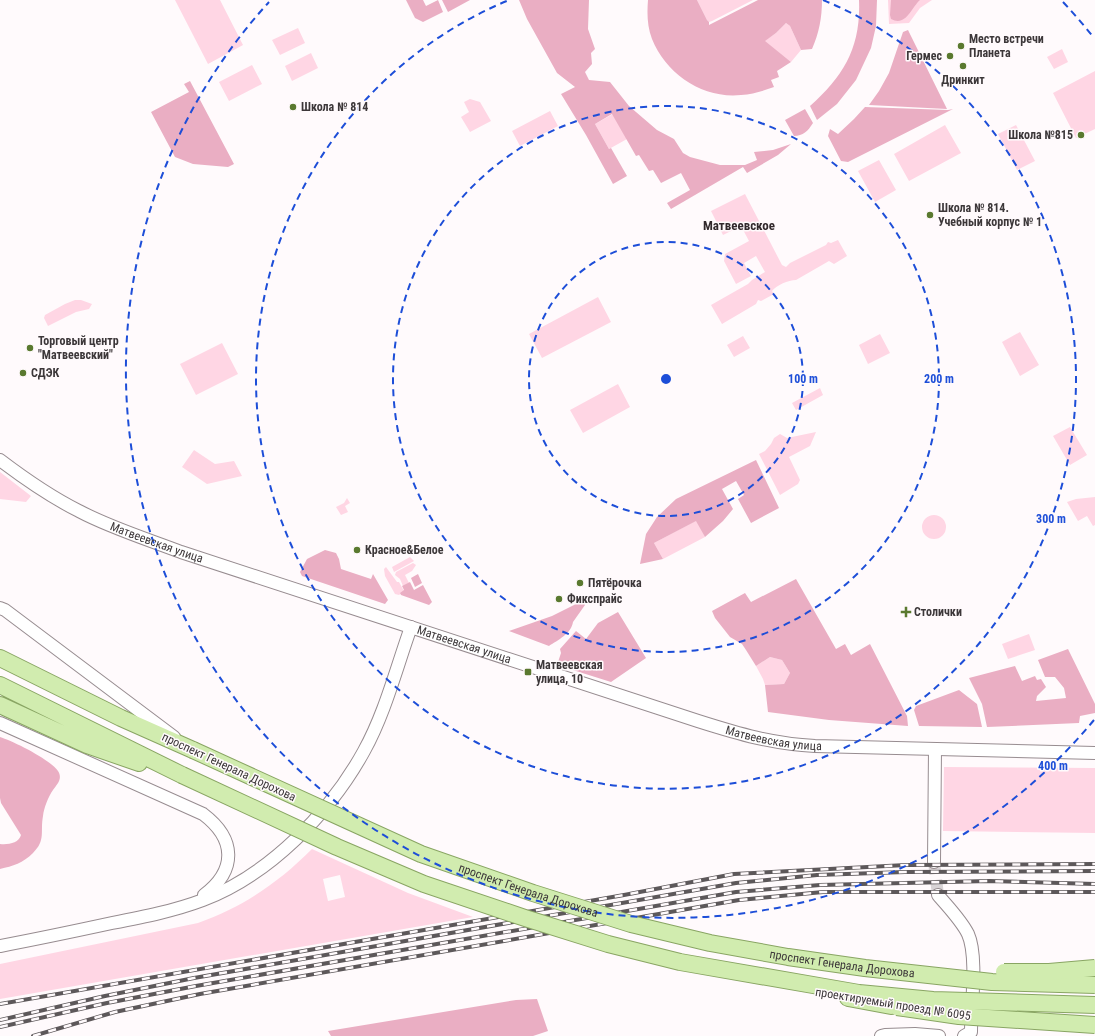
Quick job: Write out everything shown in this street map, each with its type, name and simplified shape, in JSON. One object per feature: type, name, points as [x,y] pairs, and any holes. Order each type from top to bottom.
[{"type":"main road","name":"проспект Генерала Дорохова","points":[[0,658],[122,718],[421,854],[610,918],[710,943],[788,957],[916,974],[992,982],[1095,985]]},
{"type":"main road","name":"проспект Генерала Дорохова","points":[[0,685],[182,775],[337,847],[424,884],[601,942],[694,966],[859,993],[933,1000],[1095,1005]]},
{"type":"main road","points":[[0,705],[87,745],[182,775]]},
{"type":"main road","name":"проектируемый проезд № 6095","points":[[694,966],[746,980],[884,1005],[951,1015],[1017,1021],[1095,1025]]},
{"type":"main road","points":[[916,974],[1049,972],[1095,968]]},
{"type":"street","name":"Матвеевская улица","points":[[0,460],[50,495],[79,512],[181,552],[410,628],[760,740],[790,744],[1095,753]]},
{"type":"street","points":[[0,608],[15,617],[193,750]]},
{"type":"street","points":[[0,946],[146,916],[184,906],[203,900],[235,885],[270,861],[315,820],[339,790],[364,750],[380,717],[410,628]]},
{"type":"street","points":[[0,722],[203,814],[219,828],[226,840],[228,851],[227,863],[222,876],[214,887],[201,897],[184,906]]},
{"type":"street","points":[[934,862],[935,749]]},
{"type":"street","points":[[938,895],[968,935],[973,955],[971,1032],[964,1036]]},
{"type":"street","points":[[881,1036],[915,1034],[939,1036]]},
{"type":"shaded area","points":[[175,0],[220,0],[243,45],[208,64]]},
{"type":"shaded area","points":[[406,0],[423,0],[426,6],[438,0],[443,12],[423,22],[415,18]]},
{"type":"shaded area","points":[[442,0],[470,0],[448,12]]},
{"type":"shaded area","points":[[519,0],[589,0],[588,29],[595,49],[591,53],[592,64],[585,72],[589,80],[610,82],[629,106],[657,130],[674,139],[683,153],[690,157],[720,165],[745,165],[757,160],[754,152],[773,150],[791,144],[778,155],[747,173],[743,167],[671,209],[667,203],[690,190],[681,173],[661,183],[653,170],[649,171],[639,155],[636,156],[612,114],[595,124],[627,176],[613,184],[561,94],[575,87],[557,73],[527,19]]},
{"type":"shaded area","points":[[648,0],[697,0],[709,22],[709,25],[758,0],[822,0],[820,25],[812,49],[801,50],[790,26],[786,23],[765,41],[791,62],[777,71],[779,77],[771,80],[774,87],[750,94],[727,95],[713,93],[688,82],[666,63],[658,52],[650,34]]},
{"type":"shaded area","points":[[697,0],[753,0],[709,22]]},
{"type":"shaded area","points":[[859,0],[877,0],[876,26],[871,48],[856,80],[837,104],[817,120],[810,106],[822,95],[841,72],[848,59],[857,32]]},
{"type":"shaded area","points":[[888,0],[932,0],[920,8],[909,23],[889,24]]},
{"type":"shaded area","points":[[891,0],[920,0],[908,16],[901,21],[896,21],[891,19],[890,15]]},
{"type":"shaded area","points":[[786,23],[790,26],[801,50],[791,62],[764,41],[776,33]]},
{"type":"shaded area","points":[[298,28],[305,43],[280,55],[272,40]]},
{"type":"shaded area","points":[[908,30],[947,109],[869,105],[889,73],[903,32]]},
{"type":"shaded area","points":[[1062,49],[1068,62],[1054,69],[1047,57]]},
{"type":"shaded area","points":[[311,53],[318,68],[292,81],[285,66]]},
{"type":"shaded area","points":[[252,65],[262,84],[229,101],[219,82]]},
{"type":"shaded area","points":[[1095,71],[1095,129],[1076,138],[1053,93]]},
{"type":"shaded area","points":[[190,81],[234,164],[228,167],[193,164],[175,157],[151,112],[189,92],[184,84]]},
{"type":"shaded area","points":[[470,99],[480,102],[491,121],[470,132],[461,117],[469,112],[464,102]]},
{"type":"shaded area","points":[[865,107],[953,109],[848,162],[841,161],[828,136],[830,129],[838,134]]},
{"type":"shaded area","points":[[805,109],[813,123],[805,132],[794,136],[785,120]]},
{"type":"shaded area","points":[[550,111],[558,126],[520,146],[512,131]]},
{"type":"shaded area","points":[[613,114],[627,139],[609,149],[595,124]]},
{"type":"shaded area","points":[[945,125],[961,153],[909,181],[894,154]]},
{"type":"shaded area","points":[[1016,125],[1035,161],[1017,170],[998,134]]},
{"type":"shaded area","points":[[879,160],[896,190],[875,202],[858,171]]},
{"type":"shaded area","points":[[745,194],[782,265],[786,267],[790,263],[826,245],[828,242],[831,243],[838,240],[847,256],[834,264],[829,261],[796,280],[780,285],[772,291],[774,294],[761,301],[758,300],[756,304],[722,324],[711,305],[748,284],[765,272],[756,256],[744,263],[751,276],[736,284],[724,261],[725,254],[749,241],[741,226],[723,235],[711,211]]},
{"type":"shaded area","points":[[598,297],[611,322],[542,358],[529,334]]},
{"type":"shaded area","points":[[75,300],[81,300],[92,304],[89,309],[76,312],[48,326],[44,318],[45,315]]},
{"type":"shaded area","points":[[1020,332],[1039,365],[1020,376],[1002,342]]},
{"type":"shaded area","points":[[880,334],[890,353],[868,364],[859,345]]},
{"type":"shaded area","points":[[743,336],[750,348],[734,357],[727,345]]},
{"type":"shaded area","points":[[222,343],[238,374],[196,395],[180,364]]},
{"type":"shaded area","points":[[618,384],[630,407],[583,433],[570,410]]},
{"type":"shaded area","points":[[820,388],[823,395],[796,410],[792,403]]},
{"type":"shaded area","points":[[1070,427],[1087,455],[1070,465],[1053,436]]},
{"type":"shaded area","points":[[816,432],[810,446],[789,457],[800,480],[798,484],[780,495],[759,454],[765,451],[774,438],[780,434],[787,438]]},
{"type":"shaded area","points":[[194,450],[215,464],[234,461],[242,476],[207,484],[182,467]]},
{"type":"shaded area","points":[[756,460],[779,508],[751,523],[738,499],[744,495],[736,481],[722,489],[733,509],[723,521],[705,537],[696,521],[654,543],[663,559],[640,564],[646,534],[657,517],[676,499]]},
{"type":"shaded area","points":[[0,472],[31,496],[26,502],[0,499]]},
{"type":"shaded area","points":[[1095,497],[1095,525],[1093,526],[1087,516],[1078,521],[1067,502],[1076,499]]},
{"type":"shaded area","points":[[347,498],[350,503],[345,506],[348,512],[341,515],[336,507],[344,503]]},
{"type":"shaded area","points":[[934,515],[942,519],[946,527],[942,535],[934,539],[926,535],[922,527],[926,519]]},
{"type":"shaded area","points":[[697,520],[705,537],[663,559],[654,543]]},
{"type":"shaded area","points":[[325,550],[336,553],[341,569],[371,579],[373,574],[388,600],[385,604],[302,576],[300,572],[307,559]]},
{"type":"shaded area","points":[[410,557],[414,561],[394,572],[392,567]]},
{"type":"shaded area","points":[[413,563],[416,565],[412,571],[405,575],[409,583],[403,586],[400,579],[395,575],[396,572]]},
{"type":"shaded area","points":[[386,567],[397,582],[399,582],[404,591],[399,595],[395,594],[385,576],[384,569]]},
{"type":"shaded area","points":[[418,574],[422,583],[415,587],[411,578]]},
{"type":"shaded area","points":[[796,579],[836,649],[845,644],[851,655],[870,644],[907,716],[908,726],[829,720],[768,712],[765,685],[784,684],[790,673],[782,660],[770,657],[756,666],[742,644],[730,637],[715,618],[712,611],[745,593],[751,602]]},
{"type":"shaded area","points":[[410,582],[414,590],[423,585],[432,602],[429,605],[401,595],[400,593],[404,590],[402,586]]},
{"type":"shaded area","points":[[584,600],[585,605],[573,622],[570,630],[549,646],[509,631],[552,616]]},
{"type":"shaded area","points":[[618,612],[646,658],[611,682],[557,665],[561,653],[560,649],[576,631],[586,639],[598,623]]},
{"type":"shaded area","points":[[1029,634],[1035,650],[1008,659],[1002,644]]},
{"type":"shaded area","points":[[1068,649],[1095,704],[1095,713],[1080,716],[1079,723],[987,727],[982,704],[969,678],[1015,666],[1022,681],[1035,676],[1037,680],[1041,679],[1046,687],[1037,696],[1036,701],[1066,698],[1064,688],[1055,677],[1045,677],[1038,660]]},
{"type":"shaded area","points":[[770,657],[782,660],[790,673],[784,684],[765,685],[756,666]]},
{"type":"shaded area","points":[[959,690],[977,704],[982,727],[919,726],[914,710],[916,706]]},
{"type":"shaded area","points":[[0,737],[14,742],[40,756],[58,771],[60,776],[59,781],[49,796],[45,806],[40,844],[33,853],[22,862],[0,869],[0,844],[16,842],[21,835],[1,803]]},
{"type":"shaded area","points":[[944,767],[1095,768],[1095,833],[943,831]]},
{"type":"shaded area","points":[[312,849],[408,893],[473,917],[0,999],[0,964],[198,923],[245,902],[273,883]],"holes":[[[340,875],[345,897],[328,901],[323,879]]]},
{"type":"shaded area","points":[[537,999],[548,1031],[533,1036],[331,1036],[328,1031],[516,1000]]},
{"type":"tunnel","points":[[934,862],[938,895]]},
{"type":"railway","points":[[0,1004],[624,895],[734,874],[906,865],[1095,864]]},
{"type":"railway","points":[[0,1020],[105,996],[194,978],[736,883],[817,875],[905,872],[1095,871]]},
{"type":"railway","points":[[0,1027],[107,1003],[196,986],[736,892],[820,885],[989,881],[1095,884]]},
{"type":"railway","points":[[33,1036],[115,1012],[200,994],[739,900],[823,892],[1095,892]]},
{"type":"place","name":"Место встречи Планета","points":[[961,46]]},
{"type":"place","name":"Гермес","points":[[950,56]]},
{"type":"place","name":"Дринкит","points":[[963,66]]},
{"type":"place","name":"Школа № 814","points":[[293,107]]},
{"type":"place","name":"Школа №815","points":[[1081,135]]},
{"type":"place","name":"Школа № 814. Учебный корпус № 1","points":[[930,215]]},
{"type":"place","name":"Торговый центр \"Матвеевский\"","points":[[30,348]]},
{"type":"place","name":"СДЭК","points":[[23,373]]},
{"type":"place","name":"Красное&Белое","points":[[357,550]]},
{"type":"place","name":"Пятёрочка","points":[[580,583]]},
{"type":"place","name":"Фикспрайс","points":[[559,599]]},
{"type":"place","name":"Столички","points":[[906,612]]},
{"type":"place","name":"Матвеевская улица, 10","points":[[528,672]]},
{"type":"district","name":"Матвеевское","points":[[739,225]]}]
